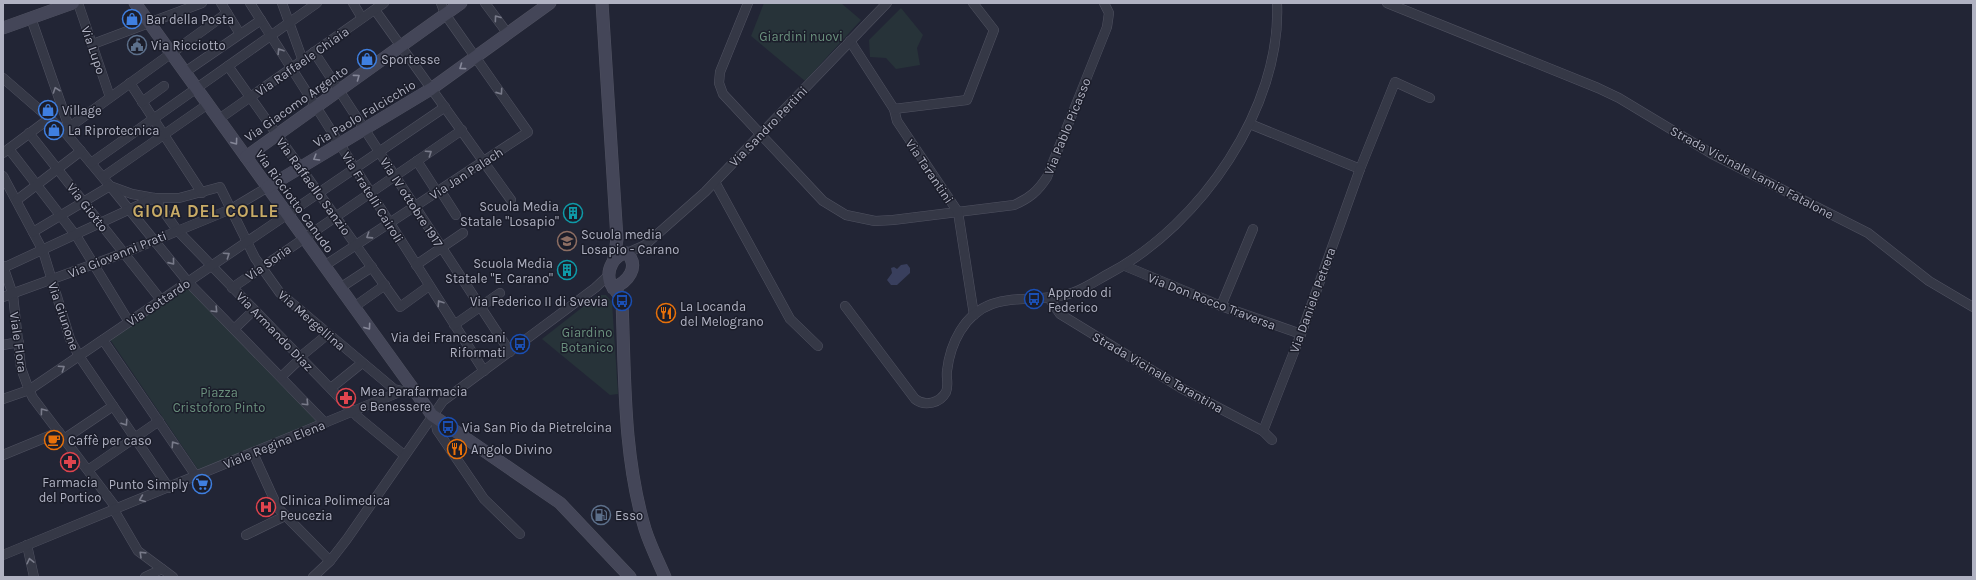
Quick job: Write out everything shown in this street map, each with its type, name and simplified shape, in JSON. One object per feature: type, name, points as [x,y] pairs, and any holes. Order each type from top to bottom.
[{"type":"main road","points":[[3,28],[73,3]]},
{"type":"main road","name":"Via Ricciotto Canudo","points":[[135,3],[354,307],[405,387],[433,416]]},
{"type":"main road","name":"Via Giacomo Argento","points":[[246,157],[400,46],[443,9],[461,3]]},
{"type":"main road","name":"Via Paolo Falcicchio","points":[[268,187],[431,89],[550,3]]},
{"type":"main road","points":[[602,3],[617,239],[622,255]]},
{"type":"main road","points":[[617,292],[628,278],[633,266],[632,258],[622,255]]},
{"type":"main road","points":[[622,255],[609,275],[617,292],[632,472],[646,530],[665,577]]},
{"type":"main road","points":[[433,416],[560,504],[630,577]]},
{"type":"street","name":"Via Lupo","points":[[78,3],[110,97]]},
{"type":"street","points":[[93,44],[202,3]]},
{"type":"street","points":[[221,3],[240,34]]},
{"type":"street","name":"Via Fratelli Cairoli","points":[[250,3],[484,371]]},
{"type":"street","points":[[282,3],[302,61]]},
{"type":"street","points":[[91,162],[290,24],[317,3]]},
{"type":"street","points":[[353,3],[362,18]]},
{"type":"street","name":"Via Raffaele Chiaia","points":[[219,119],[384,3]]},
{"type":"street","points":[[485,3],[508,34]]},
{"type":"street","name":"Via Pablo Picasso","points":[[748,3],[720,72],[719,83],[723,94],[823,201],[846,216],[875,221],[914,219],[1014,205],[1029,198],[1039,189],[1047,177],[1107,27],[1109,13],[1104,3]]},
{"type":"street","name":"Via Sandro Pertini","points":[[645,245],[714,182],[762,134],[887,3]]},
{"type":"street","points":[[894,109],[967,100],[994,30],[973,3]]},
{"type":"street","points":[[845,306],[915,399],[926,404],[937,400],[946,393],[948,362],[953,344],[967,322],[974,315],[983,308],[1004,301],[1049,298],[1072,293],[1125,266],[1170,228],[1203,193],[1227,162],[1250,124],[1272,61],[1277,30],[1277,3]]},
{"type":"street","name":"Strada Vicinale Lamie Fatalone","points":[[1387,3],[1619,98],[1712,154],[1868,233],[1929,281],[1973,307]]},
{"type":"street","points":[[443,9],[475,57]]},
{"type":"street","points":[[374,10],[511,200]]},
{"type":"street","points":[[66,129],[227,13]]},
{"type":"street","points":[[31,18],[66,129],[81,151],[130,209],[188,282],[325,423]]},
{"type":"street","points":[[185,72],[261,20]]},
{"type":"street","name":"Via Tarantini","points":[[850,41],[894,109],[897,121],[958,212],[974,315]]},
{"type":"street","name":"Via IV ottobre 1917","points":[[314,52],[510,352]]},
{"type":"street","name":"Via Jan Palach","points":[[324,266],[528,132],[475,57]]},
{"type":"street","name":"Via Raffaello Sanzio","points":[[228,66],[336,215],[400,307],[429,286]]},
{"type":"street","points":[[3,78],[50,118],[66,129]]},
{"type":"street","name":"Via Daniele Petrera","points":[[1263,431],[1360,169],[1395,82],[1430,98]]},
{"type":"street","points":[[110,186],[132,194],[154,198],[179,198],[202,193],[130,83]]},
{"type":"street","points":[[142,102],[164,86]]},
{"type":"street","points":[[103,176],[208,104]]},
{"type":"street","name":"Via Gottardo","points":[[3,398],[29,390],[445,108]]},
{"type":"street","points":[[50,118],[6,151],[37,185],[75,235],[129,322]]},
{"type":"street","points":[[1250,124],[1360,169]]},
{"type":"street","name":"Via Soria","points":[[232,288],[336,215],[462,130]]},
{"type":"street","name":"Via Giotto","points":[[29,133],[161,300]]},
{"type":"street","points":[[17,200],[81,151]]},
{"type":"street","points":[[417,161],[456,214]]},
{"type":"street","name":"Via Giunone","points":[[3,176],[43,251],[70,339],[79,356],[169,488]]},
{"type":"street","points":[[714,182],[790,319],[818,346]]},
{"type":"street","points":[[33,232],[110,186]]},
{"type":"street","name":"Via Mergellina","points":[[202,193],[220,187],[261,267],[280,293],[394,389],[405,387]]},
{"type":"street","name":"Via Giovanni Prati","points":[[3,297],[13,295],[124,253],[231,209],[268,187]]},
{"type":"street","points":[[3,268],[43,251],[154,198]]},
{"type":"street","name":"Via Armando Diaz","points":[[154,198],[177,230],[212,265],[232,288],[353,411],[404,455]]},
{"type":"street","points":[[1221,306],[1253,229]]},
{"type":"street","points":[[416,266],[463,233]]},
{"type":"street","points":[[622,255],[645,245]]},
{"type":"street","points":[[633,266],[645,245]]},
{"type":"street","name":"Via Don Rocco Traversa","points":[[1125,266],[1221,306],[1300,334]]},
{"type":"street","points":[[340,288],[372,267]]},
{"type":"street","name":"Viale Flora","points":[[3,268],[13,295],[21,368],[33,398],[114,505],[114,510],[138,551],[173,577]]},
{"type":"street","points":[[313,577],[330,561],[347,539],[404,455],[447,397],[596,288],[609,275]]},
{"type":"street","points":[[354,307],[385,285]]},
{"type":"street","points":[[596,288],[617,292]]},
{"type":"street","points":[[454,325],[500,293]]},
{"type":"street","name":"Strada Vicinale Tarantina","points":[[1049,298],[1060,314],[1181,388],[1263,431],[1272,440]]},
{"type":"street","points":[[234,329],[254,310]]},
{"type":"street","points":[[281,378],[328,334]]},
{"type":"street","points":[[103,340],[196,476]]},
{"type":"street","points":[[3,345],[19,342]]},
{"type":"street","points":[[331,388],[362,363]]},
{"type":"street","name":"Viale Regina Elena","points":[[3,555],[325,423],[405,387]]},
{"type":"street","points":[[3,455],[62,436],[113,406]]},
{"type":"street","points":[[433,416],[436,430],[484,499],[520,534]]},
{"type":"street","points":[[88,470],[159,421]]},
{"type":"street","points":[[253,453],[278,508],[330,561]]},
{"type":"street","points":[[246,535],[285,516]]},
{"type":"street","points":[[27,545],[34,577]]},
{"type":"street","points":[[145,577],[162,569]]},
{"type":"green space","name":"Giardini nuovi","points":[[764,3],[841,3],[861,20],[805,81],[751,36]]},
{"type":"green space","points":[[901,8],[923,35],[917,48],[920,65],[896,69],[886,58],[870,57],[869,40]]},
{"type":"green space","name":"Piazza Cristoforo Pinto","points":[[186,286],[319,421],[199,471],[109,338]]},
{"type":"green space","name":"Giardino Botanico","points":[[598,295],[606,295],[612,302],[618,394],[610,395],[542,339]]},
{"type":"water","points":[[907,264],[910,268],[910,273],[897,285],[891,285],[887,280],[892,273],[891,268],[894,267],[897,269],[901,265]]},
{"type":"place","name":"Bar della Posta","points":[[132,19]]},
{"type":"place","name":"Via Ricciotto","points":[[137,45]]},
{"type":"place","name":"Sportesse","points":[[367,59]]},
{"type":"place","name":"Village","points":[[48,110]]},
{"type":"place","name":"La Riprotecnica","points":[[54,130]]},
{"type":"place","name":"Scuola Media Statale \"Losapio\"","points":[[573,213]]},
{"type":"place","name":"Scuola media Losapio - Carano","points":[[567,241]]},
{"type":"place","name":"Scuola Media Statale \"E. Carano\"","points":[[567,270]]},
{"type":"place","name":"Approdo di Federico","points":[[1034,299]]},
{"type":"place","name":"Via Federico II di Svevia","points":[[622,301]]},
{"type":"place","name":"La Locanda del Melograno","points":[[666,313]]},
{"type":"place","name":"Via dei Francescani Riformati","points":[[520,344]]},
{"type":"place","name":"Mea Parafarmacia e Benessere","points":[[346,398]]},
{"type":"place","name":"Via San Pio da Pietrelcina","points":[[448,427]]},
{"type":"place","name":"Caffè per caso","points":[[54,440]]},
{"type":"place","name":"Angolo Divino","points":[[457,449]]},
{"type":"place","name":"Farmacia del Portico","points":[[70,462]]},
{"type":"place","name":"Punto Simply","points":[[202,484]]},
{"type":"place","name":"Clinica Polimedica Peucezia","points":[[266,507]]},
{"type":"place","name":"Esso","points":[[601,515]]},
{"type":"district","name":"GIOIA DEL COLLE","points":[[206,211]]}]
